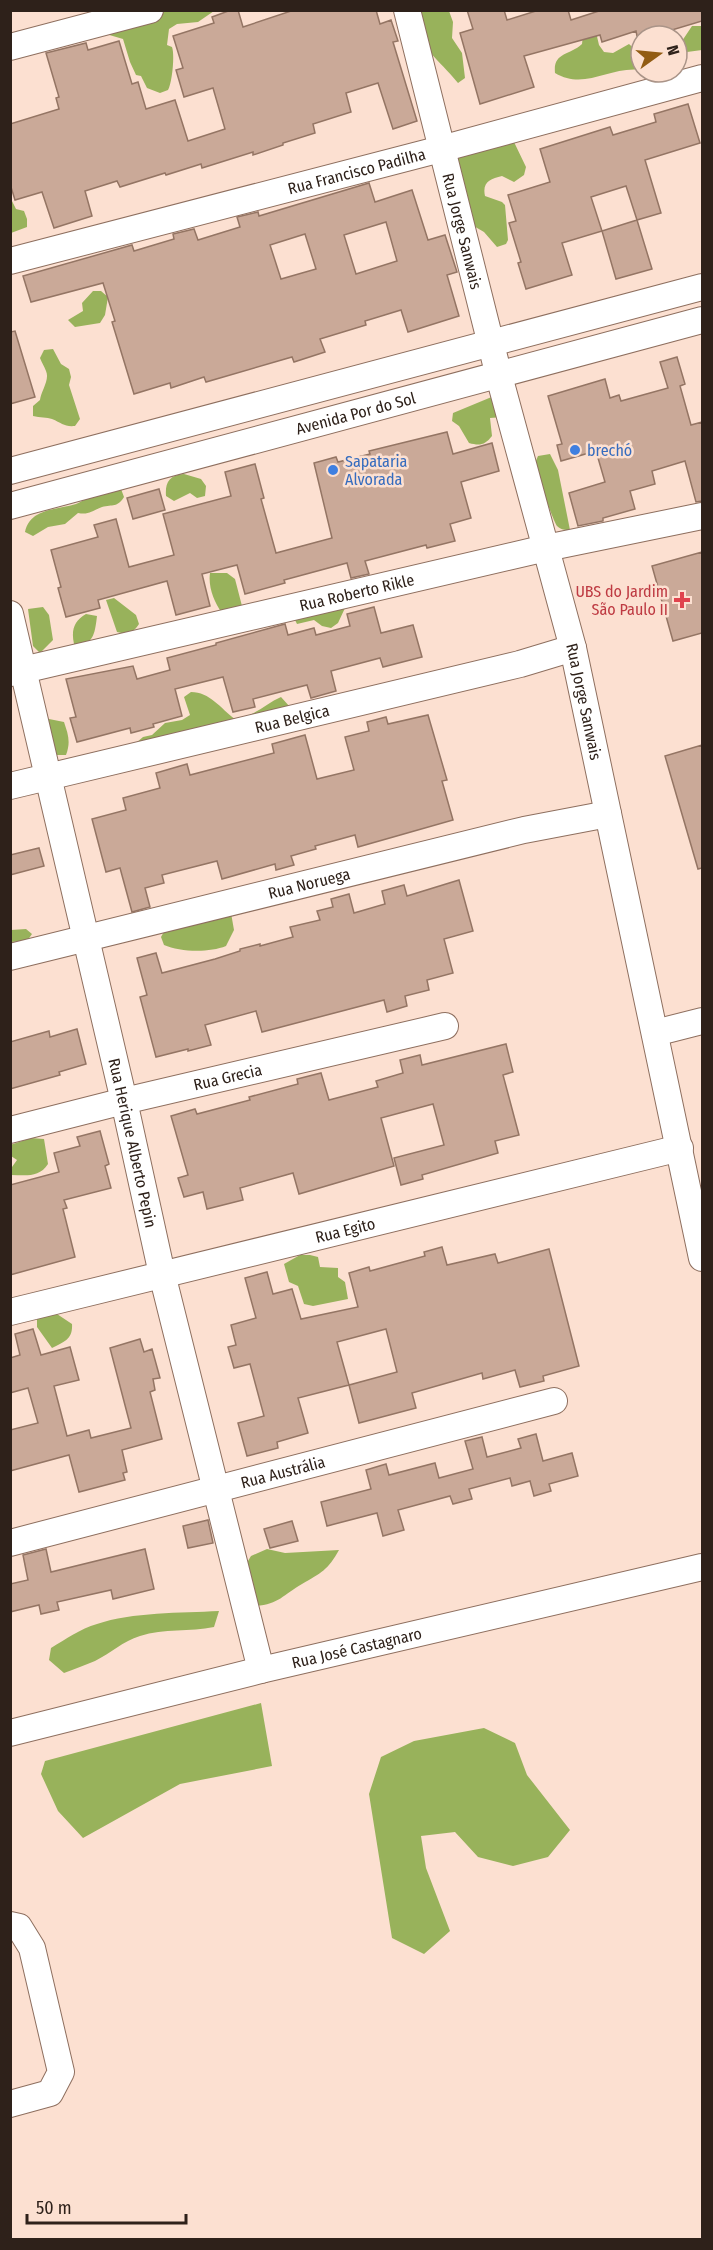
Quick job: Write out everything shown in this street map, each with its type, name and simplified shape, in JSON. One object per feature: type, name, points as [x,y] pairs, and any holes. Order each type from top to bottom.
[{"type":"street","points":[[10,47],[150,10]]},
{"type":"street","name":"Rua Jorge Sanwais","points":[[407,10],[499,376],[573,648],[702,1258]]},
{"type":"street","name":"Rua Francisco Padilha","points":[[10,261],[441,149],[702,78]]},
{"type":"street","name":"Avenida Por do Sol","points":[[10,471],[702,287]]},
{"type":"street","name":"Avenida Por do Sol","points":[[10,506],[702,320]]},
{"type":"street","name":"Rua Roberto Rikle","points":[[17,671],[546,548],[702,516]]},
{"type":"street","name":"Rua Herique Alberto Pepin","points":[[10,614],[17,671],[49,776],[162,1274],[261,1670]]},
{"type":"street","name":"Rua Belgica","points":[[10,786],[508,666],[573,648]]},
{"type":"street","name":"Rua Noruega","points":[[10,957],[524,831],[608,814]]},
{"type":"street","points":[[655,1033],[702,1021]]},
{"type":"street","name":"Rua Grecia","points":[[10,1131],[124,1101],[445,1026]]},
{"type":"street","name":"Rua Egito","points":[[10,1312],[680,1148]]},
{"type":"street","name":"Rua Austrália","points":[[10,1543],[554,1401]]},
{"type":"street","name":"Rua José Castagnaro","points":[[10,1733],[261,1670],[702,1567]]},
{"type":"street","points":[[10,2104],[50,2093],[61,2072],[32,1948],[15,1926]]},
{"type":"green space","points":[[165,11],[214,11],[198,22],[177,24],[169,29],[167,45],[172,47],[173,51],[172,75],[168,90],[160,93],[147,88],[141,76],[136,75],[123,39],[106,34]]},
{"type":"green space","points":[[421,11],[449,11],[453,22],[452,38],[462,53],[465,78],[458,83],[430,52],[422,36]]},
{"type":"green space","points":[[692,26],[702,26],[702,50],[689,52],[689,30]]},
{"type":"green space","points":[[595,28],[599,45],[604,52],[613,53],[629,44],[629,70],[577,80],[555,73],[555,66],[559,58],[582,44],[583,35]]},
{"type":"green space","points":[[514,142],[526,167],[524,175],[514,182],[502,176],[498,177],[486,184],[484,191],[485,196],[505,205],[508,240],[506,244],[497,247],[484,232],[472,225],[449,154]]},
{"type":"green space","points":[[10,197],[16,209],[24,211],[27,219],[27,227],[11,233]]},
{"type":"green space","points":[[93,291],[101,291],[108,297],[105,315],[100,323],[75,327],[68,320],[83,311],[82,303]]},
{"type":"green space","points":[[53,349],[61,364],[69,369],[71,377],[69,385],[80,419],[75,426],[50,418],[33,416],[33,406],[40,400],[47,378],[40,358],[44,350]]},
{"type":"green space","points":[[494,396],[503,417],[490,418],[492,436],[485,443],[469,443],[459,426],[452,421],[453,413]]},
{"type":"green space","points":[[550,454],[558,470],[570,530],[557,526],[536,469],[538,456]]},
{"type":"green space","points":[[184,474],[201,479],[206,486],[205,496],[197,498],[190,493],[174,501],[166,496],[166,487],[171,478]]},
{"type":"green space","points":[[121,489],[124,497],[117,504],[88,513],[78,513],[65,524],[48,527],[33,536],[25,532],[32,518],[38,514]]},
{"type":"green space","points":[[210,573],[227,573],[235,579],[242,606],[222,613],[212,594]]},
{"type":"green space","points":[[114,598],[136,615],[139,624],[132,631],[117,632],[106,600]]},
{"type":"green space","points":[[43,607],[49,615],[53,640],[40,653],[33,646],[28,609]]},
{"type":"green space","points":[[345,608],[338,623],[331,628],[322,626],[314,620],[297,624],[293,616]]},
{"type":"green space","points":[[86,614],[97,616],[94,633],[90,641],[74,644],[74,626]]},
{"type":"green space","points":[[191,692],[209,698],[235,719],[254,713],[281,697],[290,707],[136,743],[143,737],[152,735],[165,723],[182,720],[190,715],[184,697]]},
{"type":"green space","points":[[49,719],[64,722],[69,742],[66,755],[57,755],[48,751],[43,722]]},
{"type":"green space","points":[[231,913],[234,930],[226,946],[195,951],[164,945],[161,937],[166,928]]},
{"type":"green space","points":[[26,929],[32,934],[27,941],[11,942],[11,930]]},
{"type":"green space","points":[[31,1138],[44,1139],[48,1164],[36,1174],[11,1175],[12,1167],[17,1160],[11,1156],[10,1145]]},
{"type":"green space","points":[[300,1255],[318,1257],[320,1267],[338,1268],[338,1277],[345,1282],[348,1299],[313,1306],[304,1304],[298,1286],[289,1282],[284,1264]]},
{"type":"green space","points":[[54,1312],[72,1324],[72,1329],[67,1339],[52,1348],[37,1327],[37,1318]]},
{"type":"green space","points":[[267,1549],[285,1553],[339,1550],[319,1574],[276,1601],[256,1606],[242,1571],[251,1556]]},
{"type":"green space","points":[[219,1611],[214,1627],[140,1636],[95,1661],[64,1673],[49,1660],[51,1648],[79,1631],[97,1624],[141,1615]]},
{"type":"green space","points":[[261,1703],[272,1766],[180,1784],[83,1838],[58,1811],[41,1774],[45,1761]]},
{"type":"green space","points":[[484,1728],[515,1743],[527,1775],[570,1830],[548,1857],[513,1866],[478,1857],[455,1832],[421,1836],[426,1868],[450,1931],[424,1954],[392,1938],[369,1794],[381,1757],[414,1741]]},
{"type":"building","points":[[231,10],[238,10],[243,27],[294,10],[376,10],[380,24],[391,20],[398,41],[393,42],[417,121],[393,129],[378,83],[346,93],[351,112],[313,124],[315,133],[283,143],[283,145],[202,168],[201,164],[120,187],[117,181],[85,191],[92,216],[54,228],[42,192],[15,200],[10,184],[10,124],[59,109],[56,98],[59,97],[46,53],[86,43],[88,50],[119,41],[132,84],[138,82],[146,109],[175,100],[188,141],[225,129],[213,88],[184,97],[176,70],[183,68],[173,36],[214,23],[212,17]]},
{"type":"building","points":[[467,10],[504,10],[507,20],[539,10],[568,10],[571,20],[602,10],[702,10],[702,21],[689,25],[629,24],[629,33],[602,42],[600,35],[524,56],[534,87],[480,104],[460,33],[473,29]]},
{"type":"building","points":[[688,104],[700,143],[645,160],[661,213],[637,220],[626,186],[591,197],[602,231],[562,243],[572,275],[526,289],[518,263],[521,262],[509,223],[516,221],[508,195],[550,182],[540,149],[610,127],[613,135],[656,122],[654,114]]},
{"type":"building","points":[[369,183],[375,202],[412,190],[428,240],[445,235],[457,272],[447,275],[459,316],[408,332],[401,310],[365,321],[366,325],[320,339],[325,352],[294,362],[292,357],[206,382],[204,377],[171,388],[170,383],[134,394],[112,322],[115,321],[103,283],[31,302],[23,276],[132,245],[134,251],[174,239],[173,234],[194,229],[198,240],[240,227],[237,217],[258,212],[259,216]],"holes":[[[386,222],[397,261],[356,274],[344,235]],[[305,234],[316,269],[281,279],[270,245]]]},
{"type":"building","points":[[637,220],[652,269],[616,279],[602,231]]},
{"type":"building","points":[[15,331],[35,397],[10,404],[10,332]]},
{"type":"building","points":[[677,357],[685,384],[680,386],[691,425],[702,422],[702,501],[696,502],[685,461],[652,471],[655,484],[630,491],[635,509],[603,518],[603,521],[578,526],[569,493],[605,482],[596,451],[561,461],[557,445],[562,444],[548,396],[605,379],[610,398],[619,395],[621,401],[668,388],[660,362]]},
{"type":"building","points":[[447,432],[453,454],[492,443],[499,471],[461,482],[471,518],[450,524],[455,541],[427,548],[426,545],[365,561],[369,574],[351,578],[347,563],[284,580],[285,583],[245,594],[237,565],[202,574],[210,606],[176,615],[167,581],[98,600],[100,608],[66,617],[51,550],[98,537],[94,525],[116,519],[129,567],[174,555],[163,514],[231,496],[225,472],[255,464],[264,498],[261,499],[276,553],[332,538],[314,463],[336,457],[338,462],[370,454],[369,451]]},
{"type":"building","points":[[159,489],[165,510],[133,519],[127,498]]},
{"type":"building","name":"UBS do Jardim São Paulo II","points":[[702,552],[702,633],[673,641],[652,566]]},
{"type":"building","points":[[374,607],[381,633],[413,625],[422,657],[383,667],[380,658],[331,671],[336,691],[311,698],[307,685],[253,699],[255,707],[233,712],[223,677],[175,689],[182,716],[131,733],[130,728],[77,742],[70,718],[76,717],[66,679],[133,666],[137,679],[170,670],[167,658],[216,645],[216,643],[285,624],[288,635],[314,628],[316,635],[350,626],[347,614]]},
{"type":"building","points":[[428,715],[447,780],[442,781],[453,820],[358,847],[355,835],[315,846],[316,849],[291,856],[294,865],[276,870],[275,864],[222,879],[217,861],[162,875],[164,883],[145,888],[150,907],[132,912],[120,868],[106,872],[92,819],[126,810],[123,798],[160,788],[156,773],[187,764],[190,775],[274,753],[272,744],[305,735],[317,779],[354,770],[345,737],[369,731],[367,722],[386,717],[388,724]]},
{"type":"building","points":[[702,745],[702,868],[698,869],[665,756]]},
{"type":"building","points":[[39,848],[44,866],[10,875],[10,855]]},
{"type":"building","points":[[459,880],[473,931],[444,939],[453,973],[427,980],[429,990],[405,996],[407,1006],[387,1012],[384,1000],[262,1032],[256,1011],[205,1025],[211,1045],[156,1057],[140,997],[147,995],[137,958],[156,953],[162,973],[215,959],[240,951],[240,949],[293,937],[290,927],[320,920],[317,911],[333,907],[331,899],[349,894],[354,913],[385,904],[382,891],[404,885],[407,896]]},
{"type":"building","points":[[77,1029],[86,1064],[59,1072],[60,1075],[10,1089],[10,1042],[49,1031],[50,1037]]},
{"type":"building","points":[[506,1044],[513,1072],[503,1075],[519,1135],[495,1141],[498,1153],[422,1175],[423,1179],[401,1185],[394,1158],[444,1145],[433,1104],[381,1118],[394,1166],[299,1194],[293,1173],[240,1188],[243,1200],[207,1209],[203,1192],[184,1197],[178,1178],[188,1175],[171,1116],[195,1109],[197,1114],[250,1100],[249,1097],[298,1084],[297,1079],[321,1073],[329,1100],[378,1087],[376,1081],[403,1073],[400,1060],[420,1055],[422,1065]]},
{"type":"building","points":[[100,1131],[109,1164],[105,1166],[111,1188],[64,1200],[67,1208],[63,1209],[75,1257],[10,1275],[10,1185],[59,1172],[54,1153],[80,1146],[77,1137]]},
{"type":"building","points":[[442,1247],[447,1265],[495,1254],[498,1263],[549,1249],[579,1366],[543,1376],[544,1381],[520,1387],[515,1370],[483,1379],[482,1373],[412,1393],[416,1408],[359,1423],[349,1385],[298,1398],[308,1433],[277,1442],[278,1448],[247,1456],[238,1423],[264,1416],[250,1364],[234,1368],[228,1347],[236,1345],[231,1325],[256,1318],[245,1278],[267,1272],[273,1294],[292,1289],[301,1319],[358,1307],[349,1273],[369,1267],[370,1271],[425,1256],[424,1252]],"holes":[[[386,1329],[397,1372],[349,1385],[337,1342]]]},
{"type":"building","points":[[33,1329],[41,1355],[70,1347],[79,1380],[54,1386],[67,1436],[89,1430],[91,1438],[131,1428],[110,1348],[140,1339],[144,1352],[152,1349],[160,1378],[153,1379],[155,1390],[150,1392],[162,1439],[122,1450],[127,1472],[123,1473],[125,1480],[79,1492],[69,1455],[10,1471],[10,1430],[38,1423],[28,1388],[10,1393],[10,1358],[20,1355],[15,1334]]},
{"type":"building","points":[[536,1434],[543,1461],[572,1453],[578,1476],[549,1484],[551,1491],[534,1496],[530,1481],[512,1486],[510,1478],[469,1489],[472,1499],[453,1504],[450,1496],[398,1510],[404,1530],[383,1536],[377,1513],[327,1526],[321,1502],[371,1489],[366,1470],[386,1464],[389,1475],[435,1463],[439,1478],[473,1469],[465,1441],[482,1437],[487,1457],[521,1448],[518,1439]]},
{"type":"building","points":[[208,1520],[213,1543],[188,1548],[183,1526]]},
{"type":"building","points":[[292,1521],[298,1541],[270,1548],[264,1529]]},
{"type":"building","points":[[46,1549],[51,1572],[145,1549],[154,1589],[113,1599],[111,1590],[57,1602],[59,1610],[41,1614],[39,1605],[10,1612],[10,1584],[28,1580],[23,1555]]},
{"type":"place","name":"brechó","points":[[575,450]]},
{"type":"place","name":"Sapataria Alvorada","points":[[333,470]]},
{"type":"place","name":"UBS do Jardim São Paulo II","points":[[682,600]]}]
